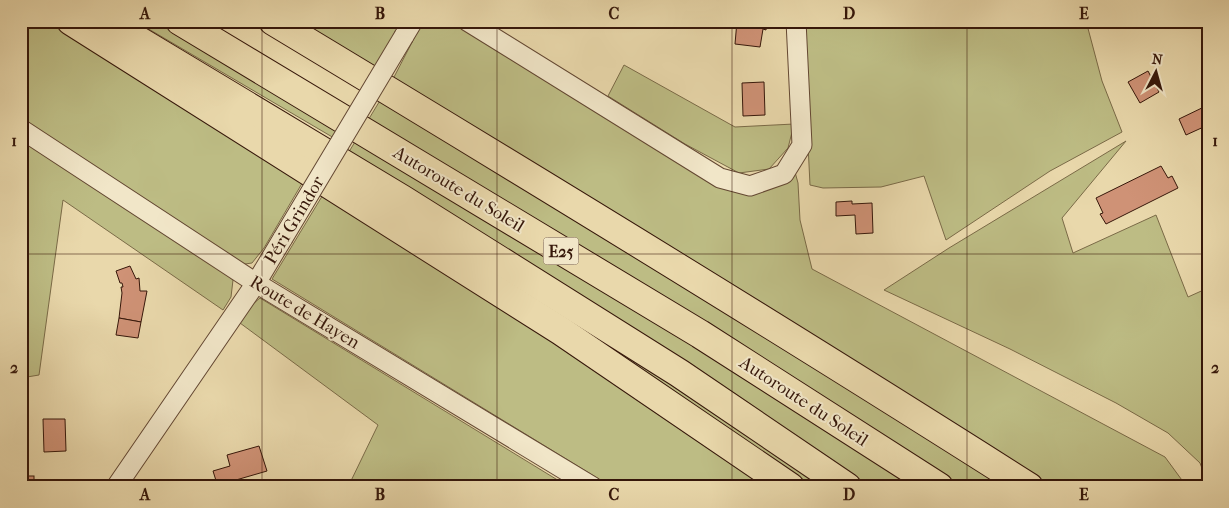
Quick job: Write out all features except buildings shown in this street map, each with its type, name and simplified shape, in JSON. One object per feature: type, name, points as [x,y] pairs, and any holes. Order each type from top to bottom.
[{"type":"highway","points":[[71,21],[561,331],[790,487]]},
{"type":"highway","name":"E25","points":[[106,21],[402,199],[679,373],[847,487]]},
{"type":"highway","name":"Autoroute du Soleil","points":[[180,21],[700,334],[938,487]]},
{"type":"highway","points":[[273,21],[829,359],[1029,487]]},
{"type":"street","points":[[467,21],[720,178],[750,186],[784,174],[802,145],[796,21]]},
{"type":"street","name":"Péri Grindor","points":[[116,487],[256,283],[409,28]]},
{"type":"street","name":"Route de Hayen","points":[[21,129],[256,283],[593,487]]},
{"type":"shaded area","points":[[21,21],[56,21],[304,180],[264,248],[252,263],[238,265],[21,121]]},
{"type":"shaded area","points":[[135,21],[165,21],[340,127],[334,138]]},
{"type":"shaded area","points":[[293,21],[405,21],[377,70]]},
{"type":"shaded area","points":[[423,21],[449,21],[599,114],[719,185],[795,172],[798,183],[800,220],[812,269],[1165,457],[1187,487],[612,487],[272,279],[393,79]]},
{"type":"shaded area","points":[[806,21],[1086,21],[1102,81],[1122,132],[1050,171],[946,240],[924,176],[881,187],[823,188],[810,185],[807,124]]},
{"type":"shaded area","points":[[624,65],[735,127],[794,124],[788,148],[769,169],[739,173],[685,144],[608,96]]},
{"type":"shaded area","points":[[21,135],[216,266],[233,280],[231,297],[223,310],[63,200],[39,375],[21,378]]},
{"type":"shaded area","points":[[1126,141],[1062,218],[1073,253],[1156,215],[1188,297],[1208,288],[1208,484],[1200,463],[1168,433],[1116,403],[1010,349],[884,290],[949,248]]},
{"type":"shaded area","points":[[260,298],[569,487],[348,487],[378,425],[240,323],[247,309]]}]
